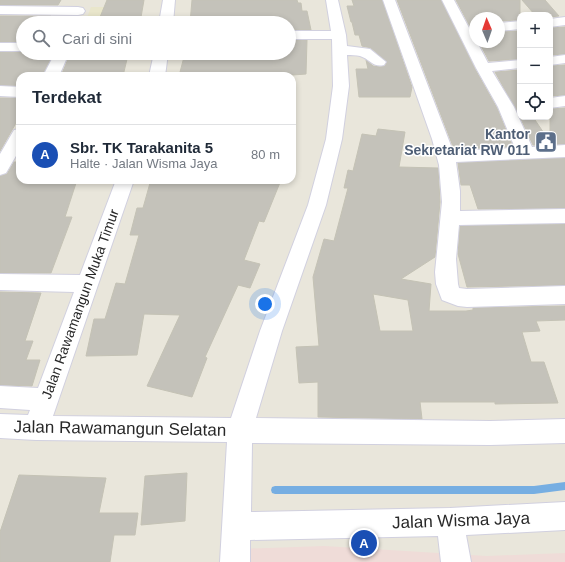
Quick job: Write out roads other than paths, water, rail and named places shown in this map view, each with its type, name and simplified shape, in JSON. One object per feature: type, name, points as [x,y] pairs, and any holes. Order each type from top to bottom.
[{"type":"street","points":[[167,16],[169,0]]},
{"type":"street","points":[[235,562],[238,526],[240,441],[271,331],[316,205],[335,132],[341,86],[339,42],[332,0]]},
{"type":"street","points":[[389,0],[446,157],[451,192],[451,218],[446,265],[446,282],[450,294],[467,298],[565,295]]},
{"type":"street","points":[[448,0],[469,29]]},
{"type":"street","points":[[0,10],[78,11]]},
{"type":"street","points":[[553,23],[565,21]]},
{"type":"street","points":[[505,27],[517,26]]},
{"type":"street","points":[[296,36],[339,42],[365,52],[379,62]]},
{"type":"street","points":[[0,47],[16,47]]},
{"type":"street","points":[[476,48],[483,68],[513,107],[526,154]]},
{"type":"street","points":[[553,61],[565,59]]},
{"type":"street","points":[[53,72],[59,60]]},
{"type":"street","points":[[158,72],[160,60]]},
{"type":"street","points":[[483,68],[517,64]]},
{"type":"street","points":[[0,91],[16,92]]},
{"type":"street","points":[[553,103],[565,101]]},
{"type":"street","points":[[0,169],[12,141]]},
{"type":"street","points":[[446,157],[565,151]]},
{"type":"street","name":"Jalan Rawamangun Muka Timur","points":[[36,428],[86,284],[124,184]]},
{"type":"street","points":[[451,218],[565,216]]},
{"type":"street","points":[[0,282],[86,284]]},
{"type":"street","points":[[0,397],[46,400]]},
{"type":"street","name":"Jalan Rawamangun Selatan","points":[[0,426],[240,441]]},
{"type":"street","points":[[240,441],[565,431]]},
{"type":"street","name":"Jalan Wisma Jaya","points":[[238,526],[450,522],[565,516]]},
{"type":"street","points":[[450,522],[456,562]]},
{"type":"waterway","points":[[275,490],[534,490],[565,486]]},
{"type":"place","name":"Kantor Sekretariat RW 011","points":[[546,142]]},
{"type":"place","name":"Sbr. TK Tarakanita 5","points":[[364,543]]}]
